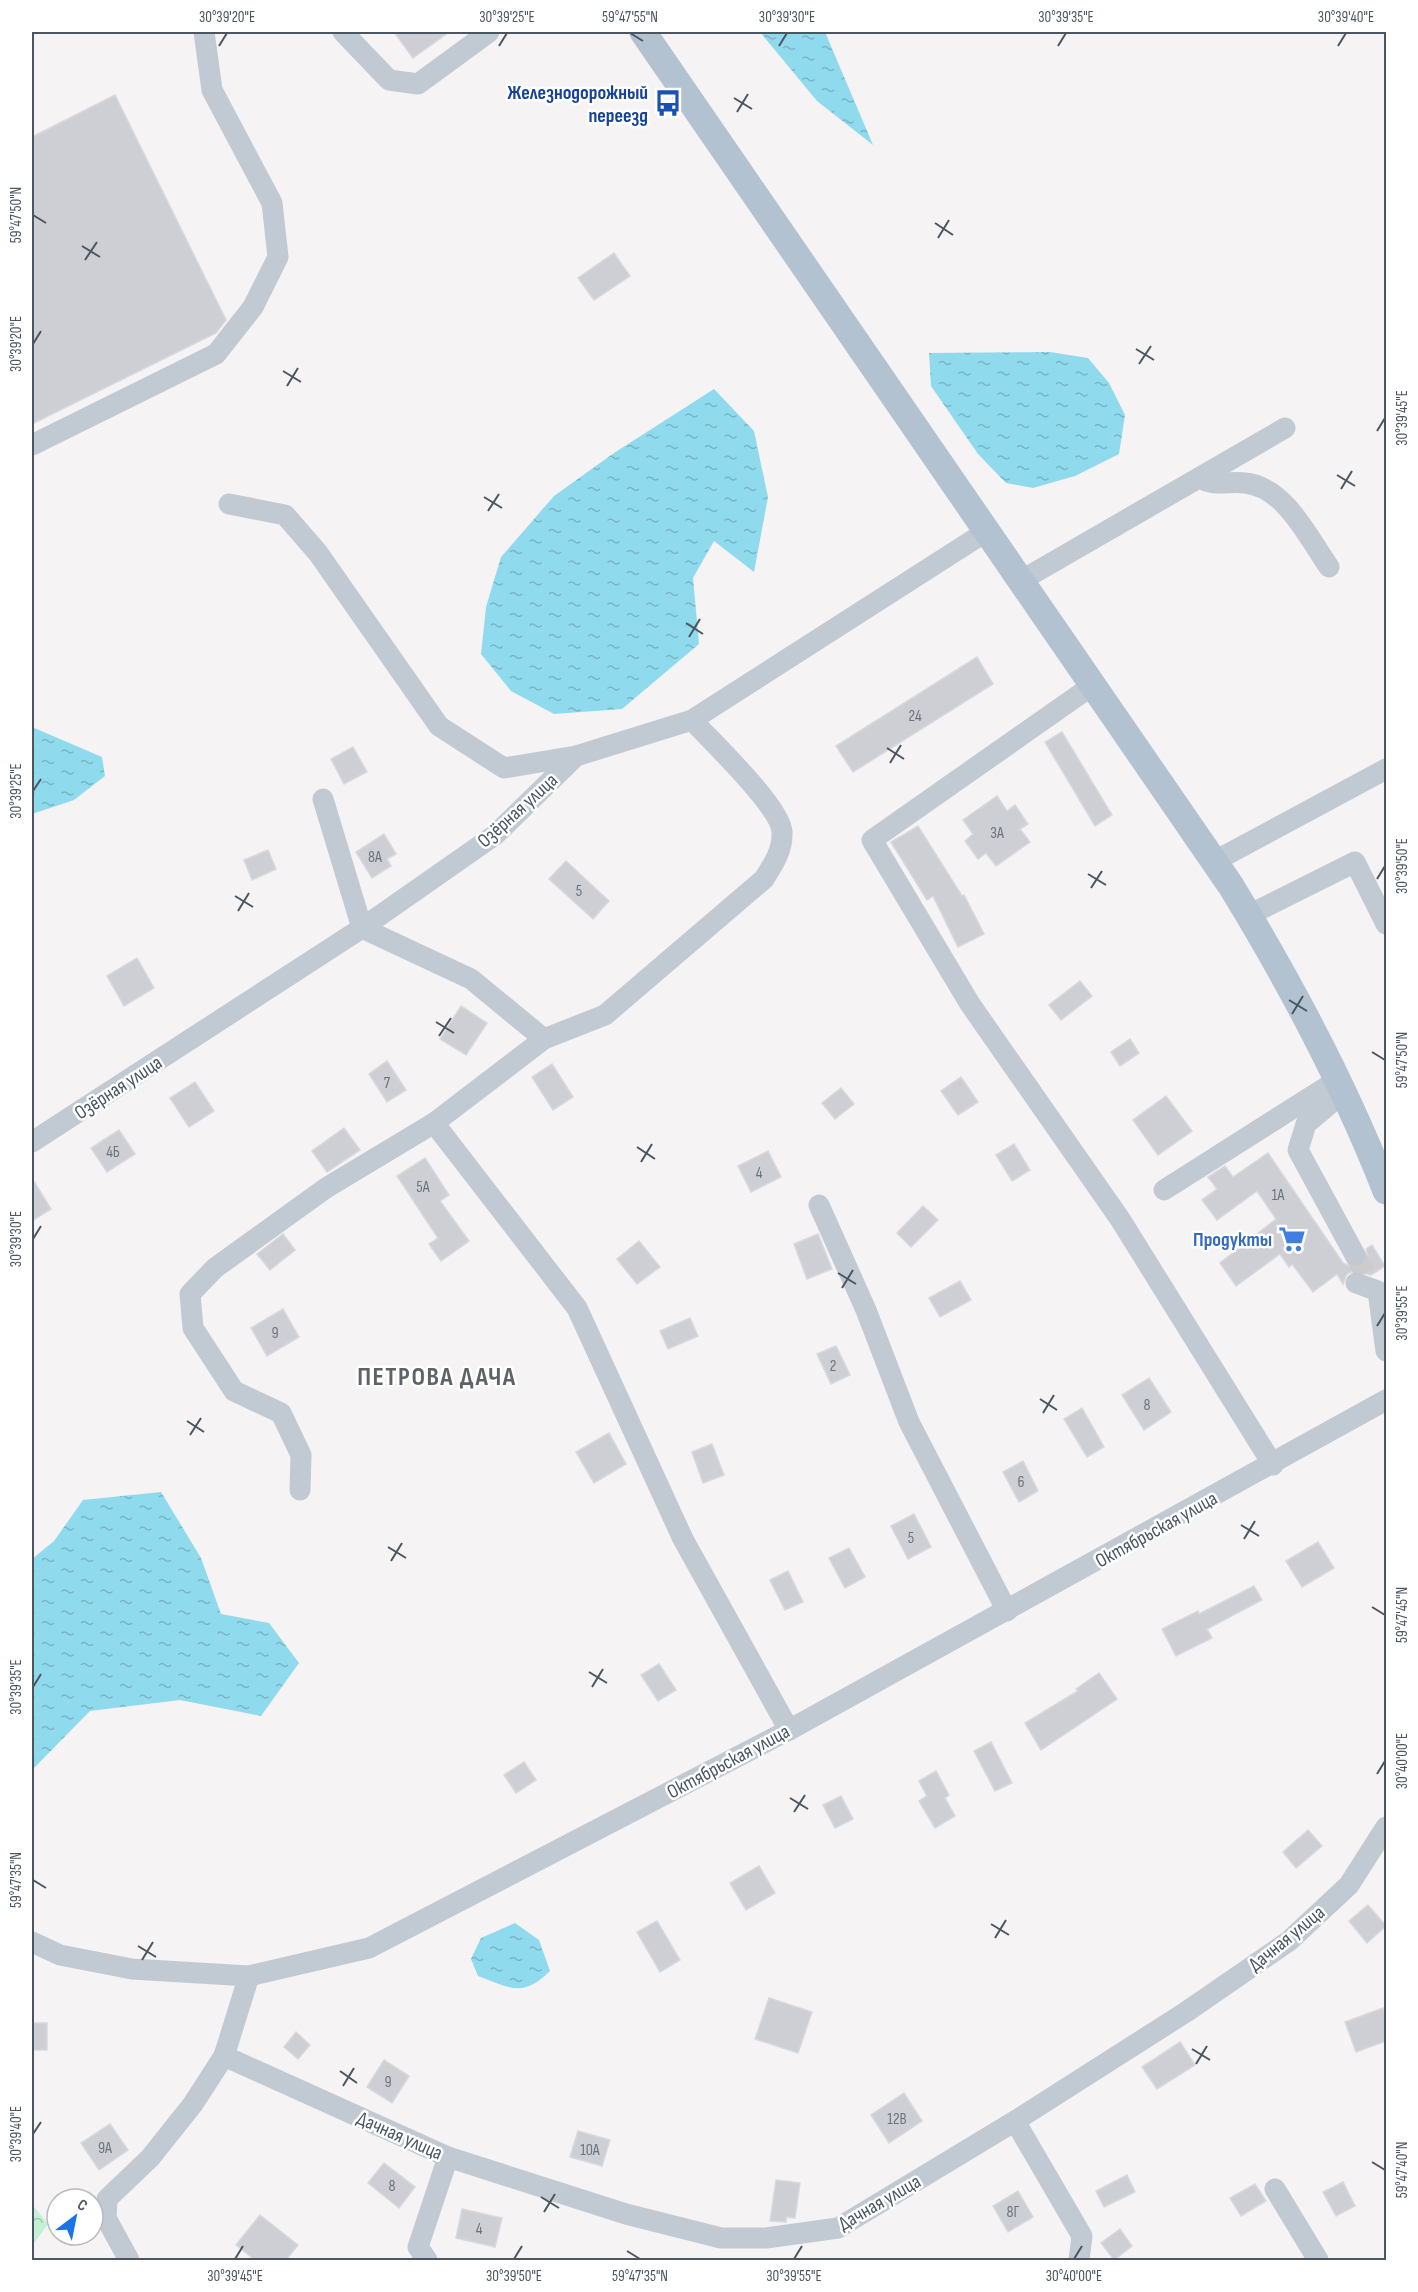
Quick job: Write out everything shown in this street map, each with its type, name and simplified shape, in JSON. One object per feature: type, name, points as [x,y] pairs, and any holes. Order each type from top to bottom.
[{"type":"main road","points":[[643,32],[1215,861],[1249,915],[1342,1085],[1386,1191]]},
{"type":"street","points":[[32,446],[216,354],[253,307],[278,256],[272,203],[212,90],[204,32]]},
{"type":"street","points":[[343,32],[389,80],[418,84],[489,32]]},
{"type":"street","points":[[1022,580],[1285,428]]},
{"type":"street","points":[[1200,477],[1208,483],[1244,483],[1263,487],[1287,507],[1329,567]]},
{"type":"street","points":[[229,504],[285,515],[318,554],[439,726],[504,768],[576,756]]},
{"type":"street","name":"Озёрная улица","points":[[32,1142],[363,928],[495,835],[576,756],[692,720],[987,531]]},
{"type":"street","points":[[1093,685],[872,840],[970,1004],[1120,1219],[1273,1465]]},
{"type":"street","points":[[300,1490],[301,1455],[281,1413],[234,1391],[193,1328],[190,1294],[215,1268],[326,1188],[434,1123],[544,1039],[605,1015],[764,879],[779,855],[782,831],[773,809],[692,720]]},
{"type":"street","points":[[1215,861],[1386,769]]},
{"type":"street","points":[[323,799],[363,928],[471,979],[544,1039]]},
{"type":"street","points":[[1249,915],[1355,862],[1386,924]]},
{"type":"street","points":[[1164,1190],[1342,1085]]},
{"type":"street","points":[[1342,1085],[1306,1124],[1298,1150],[1355,1255]]},
{"type":"street","points":[[434,1123],[577,1308],[683,1539],[789,1730]]},
{"type":"street","points":[[819,1205],[866,1310],[909,1422],[1007,1611]]},
{"type":"street","points":[[1370,1280],[1386,1351]]},
{"type":"street","name":"Октябрьская улица","points":[[32,1942],[60,1955],[132,1969],[249,1976],[369,1948],[789,1730],[1273,1465],[1386,1400]]},
{"type":"street","name":"Дачная улица","points":[[224,2056],[448,2157],[637,2216],[721,2238],[766,2238],[838,2228],[1015,2121],[1186,2012],[1289,1941],[1349,1885],[1386,1827]]},
{"type":"street","points":[[129,2260],[106,2218],[107,2199],[150,2158],[193,2104],[224,2056],[249,1976]]},
{"type":"street","points":[[1015,2121],[1082,2236],[1079,2260]]},
{"type":"street","points":[[427,2260],[418,2247],[448,2157]]},
{"type":"street","points":[[1275,2189],[1318,2260]]},
{"type":"green space","points":[[32,2204],[45,2220],[45,2228],[32,2246]]},
{"type":"water","points":[[760,32],[825,32],[873,145],[817,101]]},
{"type":"water","points":[[1050,352],[1088,358],[1109,383],[1125,415],[1119,454],[1075,476],[1033,488],[1006,483],[978,454],[931,386],[929,353]]},
{"type":"water","points":[[714,389],[754,431],[768,497],[754,572],[714,541],[693,578],[699,644],[622,709],[554,714],[511,691],[481,654],[486,607],[501,557],[554,496],[614,453]]},
{"type":"water","points":[[32,727],[102,757],[105,776],[74,800],[32,814]]},
{"type":"water","points":[[161,1492],[201,1558],[221,1614],[269,1623],[299,1663],[261,1716],[180,1700],[90,1711],[32,1770],[32,1559],[54,1541],[83,1500]]},
{"type":"water","points":[[515,1923],[539,1940],[550,1971],[532,1985],[524,1988],[508,1987],[478,1976],[471,1959],[481,1938]]},
{"type":"building","points":[[394,32],[449,32],[413,58]]},
{"type":"building","points":[[115,95],[226,320],[216,333],[32,424],[32,137]]},
{"type":"building","points":[[614,253],[630,276],[594,300],[578,278]]},
{"type":"building","points":[[977,657],[993,684],[853,772],[836,746]]},
{"type":"building","points":[[1062,732],[1112,815],[1095,826],[1045,742]]},
{"type":"building","points":[[353,747],[367,772],[344,784],[331,759]]},
{"type":"building","points":[[997,796],[1007,811],[1015,805],[1028,824],[1020,829],[1030,842],[996,866],[986,853],[978,859],[965,841],[973,834],[963,820]]},
{"type":"building","points":[[918,826],[962,896],[964,895],[984,934],[958,947],[933,896],[927,900],[891,842]]},
{"type":"building","points":[[384,834],[396,854],[387,859],[391,866],[372,878],[356,852]]},
{"type":"building","points":[[268,850],[276,869],[252,880],[244,860]]},
{"type":"building","points":[[566,861],[609,901],[593,919],[549,879]]},
{"type":"building","points":[[137,958],[154,988],[124,1006],[107,976]]},
{"type":"building","points":[[1080,981],[1092,996],[1061,1020],[1049,1005]]},
{"type":"building","points":[[461,1006],[487,1023],[466,1055],[440,1039]]},
{"type":"building","points":[[1130,1039],[1139,1053],[1120,1066],[1111,1052]]},
{"type":"building","points":[[387,1061],[406,1090],[387,1102],[369,1074]]},
{"type":"building","points":[[552,1064],[573,1097],[553,1110],[532,1077]]},
{"type":"building","points":[[961,1077],[978,1102],[958,1115],[941,1091]]},
{"type":"building","points":[[195,1082],[214,1111],[189,1127],[170,1098]]},
{"type":"building","points":[[841,1088],[854,1104],[835,1119],[822,1103]]},
{"type":"building","points":[[1166,1096],[1192,1131],[1158,1155],[1133,1120]]},
{"type":"building","points":[[344,1128],[360,1150],[327,1172],[312,1151]]},
{"type":"building","points":[[119,1130],[135,1154],[107,1172],[91,1148]]},
{"type":"building","points":[[1014,1144],[1030,1170],[1012,1181],[996,1155]]},
{"type":"building","points":[[768,1151],[781,1177],[751,1192],[738,1166]]},
{"type":"building","points":[[1268,1153],[1343,1263],[1354,1268],[1362,1266],[1368,1256],[1366,1249],[1372,1245],[1385,1266],[1371,1275],[1353,1271],[1347,1274],[1343,1284],[1337,1274],[1313,1292],[1292,1264],[1289,1267],[1280,1254],[1236,1286],[1220,1263],[1276,1219],[1257,1191],[1217,1220],[1202,1200],[1217,1189],[1208,1177],[1225,1166],[1233,1177]]},
{"type":"building","points":[[425,1158],[449,1195],[440,1201],[469,1241],[441,1261],[429,1244],[438,1238],[397,1176]]},
{"type":"building","points":[[32,1178],[51,1209],[32,1221]]},
{"type":"building","points":[[923,1206],[938,1220],[911,1247],[897,1233]]},
{"type":"building","points":[[283,1234],[295,1250],[270,1270],[257,1254]]},
{"type":"building","points":[[818,1234],[832,1269],[807,1279],[794,1244]]},
{"type":"building","points":[[639,1241],[660,1267],[637,1284],[617,1259]]},
{"type":"building","points":[[960,1281],[971,1300],[940,1317],[929,1298]]},
{"type":"building","points":[[283,1309],[299,1337],[267,1356],[251,1328]]},
{"type":"building","points":[[690,1318],[698,1336],[668,1349],[660,1331]]},
{"type":"building","points":[[836,1346],[850,1375],[831,1384],[817,1354]]},
{"type":"building","points":[[1149,1378],[1171,1412],[1144,1430],[1122,1395]]},
{"type":"building","points":[[1082,1408],[1104,1447],[1087,1457],[1064,1419]]},
{"type":"building","points":[[609,1433],[626,1464],[594,1483],[576,1452]]},
{"type":"building","points":[[712,1444],[724,1475],[703,1483],[692,1452]]},
{"type":"building","points":[[1023,1461],[1038,1491],[1019,1502],[1003,1472]]},
{"type":"building","points":[[914,1514],[931,1547],[908,1559],[891,1526]]},
{"type":"building","points":[[1318,1542],[1334,1568],[1302,1587],[1286,1561]]},
{"type":"building","points":[[849,1548],[865,1577],[845,1588],[829,1558]]},
{"type":"building","points":[[788,1571],[803,1602],[785,1610],[770,1580]]},
{"type":"building","points":[[1254,1586],[1262,1600],[1207,1629],[1212,1638],[1176,1656],[1162,1629],[1198,1611],[1199,1614]]},
{"type":"building","points":[[659,1664],[676,1690],[658,1701],[641,1675]]},
{"type":"building","points":[[1099,1673],[1117,1699],[1041,1750],[1025,1723],[1078,1691],[1076,1689]]},
{"type":"building","points":[[991,1742],[1012,1783],[995,1791],[974,1751]]},
{"type":"building","points":[[524,1762],[536,1780],[516,1793],[504,1775]]},
{"type":"building","points":[[936,1771],[949,1795],[945,1798],[955,1816],[935,1828],[919,1801],[927,1796],[919,1781]]},
{"type":"building","points":[[841,1796],[853,1819],[835,1828],[823,1805]]},
{"type":"building","points":[[1308,1830],[1322,1846],[1296,1868],[1283,1852]]},
{"type":"building","points":[[759,1866],[775,1893],[746,1910],[730,1883]]},
{"type":"building","points":[[1368,1905],[1386,1926],[1367,1943],[1349,1921]]},
{"type":"building","points":[[657,1921],[680,1960],[660,1972],[637,1932]]},
{"type":"building","points":[[769,1998],[812,2012],[798,2053],[755,2039]]},
{"type":"building","points":[[1383,2008],[1386,2017],[1386,2041],[1356,2052],[1345,2022]]},
{"type":"building","points":[[32,2023],[47,2023],[47,2050],[32,2050]]},
{"type":"building","points":[[296,2032],[310,2045],[298,2059],[284,2047]]},
{"type":"building","points":[[1180,2042],[1195,2065],[1157,2089],[1142,2067]]},
{"type":"building","points":[[384,2060],[409,2076],[392,2103],[367,2087]]},
{"type":"building","points":[[904,2093],[922,2121],[889,2143],[871,2115]]},
{"type":"building","points":[[110,2124],[128,2150],[99,2170],[81,2143]]},
{"type":"building","points":[[578,2131],[610,2140],[602,2166],[570,2157]]},
{"type":"building","points":[[384,2163],[415,2187],[399,2208],[368,2183]]},
{"type":"building","points":[[1127,2175],[1135,2192],[1104,2207],[1096,2191]]},
{"type":"building","points":[[776,2180],[800,2183],[795,2218],[786,2217],[786,2222],[770,2221]]},
{"type":"building","points":[[1343,2182],[1355,2206],[1336,2216],[1323,2192]]},
{"type":"building","points":[[1255,2184],[1266,2201],[1241,2216],[1230,2198]]},
{"type":"building","points":[[1018,2191],[1033,2217],[1008,2232],[993,2206]]},
{"type":"building","points":[[462,2209],[502,2218],[495,2247],[456,2238]]},
{"type":"building","points":[[260,2215],[298,2245],[286,2260],[255,2260],[236,2245]]},
{"type":"building","points":[[1120,2229],[1132,2246],[1114,2260],[1101,2243]]},
{"type":"tunnel","points":[[1355,1255],[1367,1277]]},
{"type":"place","name":"Железнодорожный переезд","points":[[668,103]]},
{"type":"place","name":"Продукты","points":[[1292,1239]]},
{"type":"district","name":"ПЕТРОВА ДАЧА","points":[[437,1376]]}]
